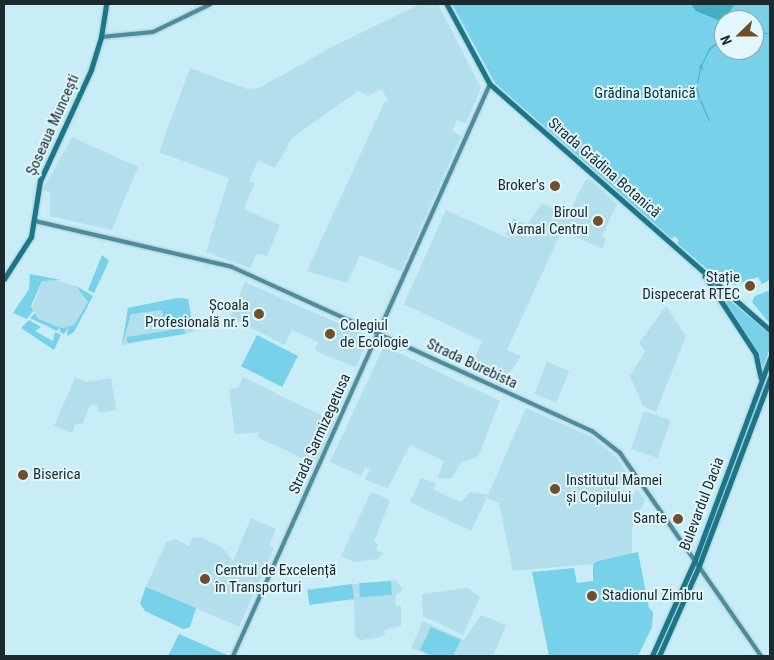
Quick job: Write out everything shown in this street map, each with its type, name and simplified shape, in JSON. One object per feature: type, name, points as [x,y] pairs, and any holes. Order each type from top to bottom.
[{"type":"main road","name":"Șoseaua Muncești","points":[[4,279],[28,241],[35,221],[42,176],[91,70],[101,37],[106,4]]},
{"type":"main road","points":[[101,37],[153,32],[211,4]]},
{"type":"main road","name":"Strada Grădina Botanică","points":[[447,4],[490,84],[770,330]]},
{"type":"main road","name":"Strada Sarmizegetusa","points":[[232,656],[490,84]]},
{"type":"main road","name":"Strada Burebista","points":[[35,221],[212,261],[592,431],[608,441],[699,566],[761,656]]},
{"type":"main road","points":[[702,270],[756,354],[761,380],[768,384]]},
{"type":"main road","name":"Bulevardul Dacia","points":[[652,656],[694,560],[770,358]]},
{"type":"main road","name":"Bulevardul Dacia","points":[[658,656],[699,566],[770,378]]},
{"type":"shaded area","points":[[420,4],[438,4],[481,88],[466,123],[457,120],[452,131],[461,136],[401,271],[360,255],[347,283],[307,271],[384,103],[388,101],[382,89],[368,96],[358,91],[292,138],[275,168],[258,160],[249,181],[255,183],[244,209],[280,225],[267,256],[257,254],[250,268],[206,252],[229,178],[159,152],[190,68],[247,89],[259,88],[330,48]]},
{"type":"shaded area","points":[[691,4],[735,4],[731,10],[714,10],[714,18],[696,11]]},
{"type":"shaded area","points":[[72,137],[138,167],[112,230],[50,216],[50,193],[43,189]]},
{"type":"shaded area","points":[[586,179],[592,181],[617,204],[602,236],[606,239],[602,249],[562,230],[507,350],[521,356],[501,386],[492,380],[493,376],[471,366],[482,341],[404,304],[446,210],[510,239],[506,234],[513,218],[527,224],[542,203],[568,215]]},
{"type":"shaded area","points":[[53,280],[76,286],[88,302],[74,325],[62,328],[38,319],[32,309],[42,281]]},
{"type":"shaded area","points":[[245,282],[369,337],[356,367],[320,353],[315,350],[318,342],[292,330],[285,345],[230,317]]},
{"type":"shaded area","points":[[177,298],[188,299],[194,332],[122,345],[128,308]]},
{"type":"shaded area","points":[[666,306],[686,336],[656,412],[643,406],[630,376],[645,351],[639,343]]},
{"type":"shaded area","points":[[384,346],[500,401],[478,457],[461,462],[452,478],[437,479],[444,461],[410,445],[388,488],[365,480],[370,469],[365,467],[361,476],[330,462]]},
{"type":"shaded area","points":[[547,362],[569,371],[557,403],[534,394]]},
{"type":"shaded area","points":[[243,377],[276,393],[266,416],[276,394],[334,421],[315,464],[257,437],[259,432],[235,434],[229,389],[238,388]]},
{"type":"shaded area","points":[[75,378],[87,382],[111,378],[116,410],[99,413],[97,405],[90,405],[83,423],[75,425],[72,433],[54,426]]},
{"type":"shaded area","name":"Institutul Mamei și Copilului","points":[[526,408],[592,437],[615,456],[626,472],[618,488],[632,495],[637,490],[645,500],[632,528],[632,554],[593,564],[513,571],[499,503],[487,498],[471,531],[410,502],[421,478],[436,484],[434,490],[461,502],[470,492],[488,495]]},
{"type":"shaded area","points":[[644,411],[670,420],[657,458],[631,449]]},
{"type":"shaded area","points":[[371,492],[390,500],[374,542],[378,544],[376,550],[383,553],[378,559],[354,562],[341,556]]},
{"type":"shaded area","name":"Centrul de Excelență în Transporturi","points":[[251,518],[276,529],[269,546],[274,548],[239,627],[196,608],[190,627],[183,629],[142,607],[144,591],[166,543],[175,539],[189,546],[193,537],[202,538],[222,547],[233,561]]},
{"type":"shaded area","points":[[396,580],[403,590],[396,595],[395,602],[396,606],[401,606],[401,626],[384,630],[385,635],[376,638],[360,640],[355,636],[354,600],[309,603],[307,589]]},
{"type":"shaded area","points":[[468,588],[480,597],[463,635],[423,616],[422,594]]},
{"type":"shaded area","points":[[481,615],[506,625],[493,656],[431,656],[411,648],[423,621],[464,640]]},
{"type":"green space","name":"Grădina Botanică","points":[[452,4],[770,4],[770,280],[762,284],[758,277],[735,285],[721,281],[678,244],[678,239],[674,236],[672,239],[495,83]]},
{"type":"green space","points":[[102,255],[109,261],[94,293],[88,290]]},
{"type":"green space","points":[[30,274],[61,280],[42,281],[31,306],[33,311],[27,319],[13,313],[29,289]]},
{"type":"green space","points":[[76,286],[93,296],[74,332],[67,336],[68,328],[64,334],[60,332],[60,327],[74,325],[88,302]]},
{"type":"green space","points":[[714,287],[770,334],[770,348],[763,368],[758,355]]},
{"type":"green space","points":[[770,290],[770,324],[752,302],[755,296]]},
{"type":"green space","points":[[177,298],[188,299],[192,323],[166,329],[162,310],[131,314],[122,345],[128,308]]},
{"type":"green space","points":[[35,313],[38,319],[60,327],[57,331],[30,318]]},
{"type":"green space","points":[[29,320],[41,327],[35,331],[53,341],[55,332],[61,335],[54,350],[21,328]]},
{"type":"green space","points":[[184,328],[185,334],[128,343],[127,337]]},
{"type":"green space","points":[[257,335],[298,356],[282,387],[241,366]]},
{"type":"green space","name":"Stadionul Zimbru","points":[[638,552],[649,608],[653,612],[652,627],[638,656],[549,656],[532,572],[574,568],[577,583],[593,581],[593,564],[598,561]]},
{"type":"green space","points":[[391,581],[392,595],[360,597],[359,583]]},
{"type":"green space","points":[[352,584],[354,599],[310,605],[307,590]]},
{"type":"green space","points":[[146,587],[196,608],[190,627],[183,629],[145,611],[140,603]]},
{"type":"green space","points":[[431,627],[461,640],[453,656],[433,656],[420,650]]},
{"type":"green space","points":[[179,634],[227,655],[168,656]]},
{"type":"waterway","points":[[764,32],[770,34]]},
{"type":"waterway","points":[[701,65],[709,49],[714,45]]},
{"type":"waterway","points":[[701,65],[702,68],[700,69],[699,66],[701,65]]},
{"type":"waterway","points":[[697,82],[700,69]]},
{"type":"waterway","points":[[696,87],[699,98]]},
{"type":"waterway","points":[[700,100],[709,120]]},
{"type":"place","name":"Broker's","points":[[555,186]]},
{"type":"place","name":"Biroul Vamal Centru","points":[[598,221]]},
{"type":"place","name":"Stație Dispecerat RTEC","points":[[750,286]]},
{"type":"place","name":"Școala Profesională nr. 5","points":[[259,314]]},
{"type":"place","name":"Colegiul de Ecologie","points":[[330,334]]},
{"type":"place","name":"Biserica","points":[[23,475]]},
{"type":"place","name":"Institutul Mamei și Copilului","points":[[555,489]]},
{"type":"place","name":"Sante","points":[[678,519]]},
{"type":"place","name":"Centrul de Excelență în Transporturi","points":[[205,579]]},
{"type":"place","name":"Stadionul Zimbru","points":[[592,596]]}]
